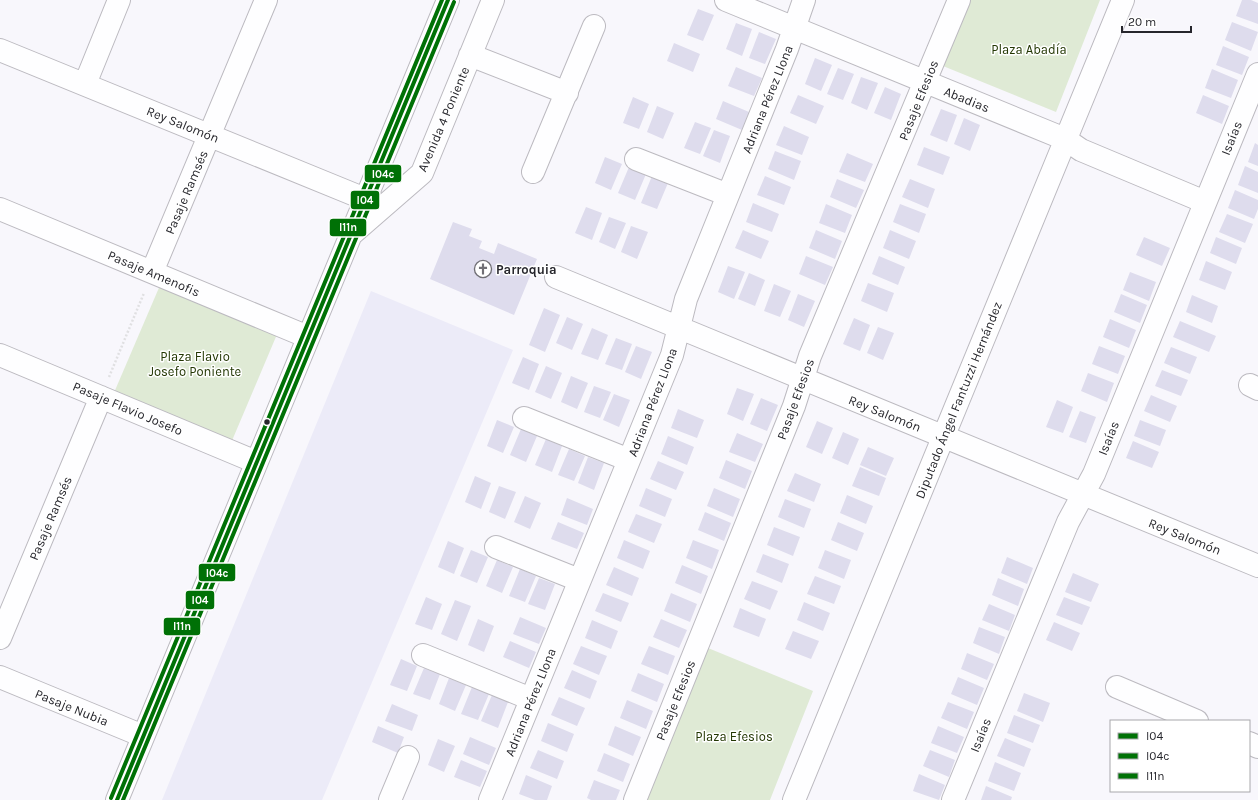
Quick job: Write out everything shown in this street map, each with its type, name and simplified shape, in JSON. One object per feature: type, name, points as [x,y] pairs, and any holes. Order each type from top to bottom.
[{"type":"street","points":[[85,84],[119,0]]},
{"type":"street","name":"Pasaje Ramsés","points":[[152,272],[266,0]]},
{"type":"street","name":"Avenida 4 Poniente","points":[[116,800],[448,0]]},
{"type":"street","name":"Avenida 4 Poniente","points":[[350,236],[422,173],[493,0]]},
{"type":"street","name":"Abadias","points":[[726,0],[1065,139],[1081,150],[1205,202]]},
{"type":"street","name":"Adriana Pérez Llona","points":[[490,800],[672,355],[686,299],[795,28],[804,0]]},
{"type":"street","name":"Pasaje Efesios","points":[[634,800],[792,412],[810,356],[958,0]]},
{"type":"street","name":"Diputado Ángel Fantuzzi Hernández","points":[[794,800],[1123,0]]},
{"type":"street","points":[[533,172],[594,26]]},
{"type":"street","name":"Rey Salomón","points":[[0,50],[365,199]]},
{"type":"street","points":[[470,55],[566,93]]},
{"type":"street","name":"Isaías","points":[[953,800],[1068,522],[1097,467],[1258,74]]},
{"type":"street","points":[[636,159],[728,195]]},
{"type":"street","name":"Pasaje Amenofis","points":[[0,209],[308,337]]},
{"type":"street","name":"Rey Salomón","points":[[556,277],[1258,566]]},
{"type":"street","name":"Pasaje Flavio Josefo","points":[[0,355],[256,462]]},
{"type":"street","name":"Pasaje Ramsés","points":[[0,638],[101,397]]},
{"type":"street","points":[[524,418],[628,460]]},
{"type":"street","points":[[496,547],[579,580]]},
{"type":"street","points":[[423,655],[531,700]]},
{"type":"street","name":"Pasaje Nubia","points":[[0,677],[143,736]]},
{"type":"street","points":[[1117,687],[1195,720]]},
{"type":"street","points":[[390,800],[408,757]]},
{"type":"path","points":[[101,397],[152,272]]},
{"type":"shaded area","points":[[371,291],[513,350],[322,800],[162,800]]},
{"type":"green space","name":"Plaza Abadía","points":[[970,0],[1100,0],[1056,112],[943,66]]},
{"type":"green space","name":"Plaza Flavio Josefo Poniente","points":[[161,283],[278,332],[231,443],[113,395]]},
{"type":"green space","name":"Plaza Efesios","points":[[708,648],[813,691],[770,800],[647,800]]},
{"type":"building","points":[[1242,0],[1251,0],[1258,3],[1258,24],[1236,16]]},
{"type":"building","points":[[698,9],[714,15],[703,41],[687,35]]},
{"type":"building","points":[[1232,22],[1258,32],[1251,51],[1225,40]]},
{"type":"building","points":[[736,23],[752,29],[742,56],[726,49]]},
{"type":"building","points":[[759,32],[776,39],[765,64],[749,58]]},
{"type":"building","points":[[674,43],[700,54],[693,72],[667,61]]},
{"type":"building","points":[[1223,46],[1249,57],[1242,75],[1216,65]]},
{"type":"building","points":[[815,58],[832,65],[821,91],[805,84]]},
{"type":"building","points":[[736,67],[762,78],[754,96],[728,86]]},
{"type":"building","points":[[838,68],[854,74],[843,100],[827,94]]},
{"type":"building","points":[[1212,69],[1238,80],[1231,98],[1205,88]]},
{"type":"building","points":[[861,77],[878,83],[867,110],[851,103]]},
{"type":"building","points":[[885,87],[901,94],[891,120],[874,113]]},
{"type":"building","points":[[798,95],[824,106],[816,124],[790,113]]},
{"type":"building","points":[[1203,95],[1229,106],[1222,124],[1196,113]]},
{"type":"building","points":[[633,97],[649,104],[639,129],[623,123]]},
{"type":"building","points":[[723,101],[749,112],[742,130],[716,119]]},
{"type":"building","points":[[657,106],[674,113],[663,139],[647,132]]},
{"type":"building","points":[[941,109],[957,115],[947,142],[930,135]]},
{"type":"building","points":[[964,118],[980,125],[970,151],[954,144]]},
{"type":"building","points":[[695,122],[711,128],[700,154],[684,148]]},
{"type":"building","points":[[784,126],[809,137],[802,155],[776,145]]},
{"type":"building","points":[[714,130],[730,136],[720,163],[703,156]]},
{"type":"building","points":[[1255,143],[1258,145],[1258,166],[1248,162]]},
{"type":"building","points":[[924,147],[950,157],[943,175],[917,165]]},
{"type":"building","points":[[775,151],[801,161],[794,180],[768,169]]},
{"type":"building","points":[[847,153],[873,164],[865,182],[839,172]]},
{"type":"building","points":[[605,157],[622,164],[611,190],[595,183]]},
{"type":"building","points":[[1245,166],[1258,172],[1258,193],[1238,185]]},
{"type":"building","points":[[629,167],[646,174],[635,200],[618,193]]},
{"type":"building","points":[[652,176],[668,183],[657,209],[641,203]]},
{"type":"building","points":[[765,176],[791,187],[784,205],[757,195]]},
{"type":"building","points":[[837,179],[864,190],[856,208],[830,197]]},
{"type":"building","points":[[910,179],[935,189],[928,208],[902,197]]},
{"type":"building","points":[[1235,190],[1258,200],[1258,209],[1254,219],[1228,208]]},
{"type":"building","points":[[753,203],[779,214],[772,232],[746,222]]},
{"type":"building","points":[[826,204],[852,215],[845,233],[819,223]]},
{"type":"building","points":[[900,204],[926,214],[919,233],[893,222]]},
{"type":"building","points":[[586,207],[602,213],[592,240],[575,233]]},
{"type":"building","points":[[1227,214],[1253,224],[1245,243],[1219,232]]},
{"type":"building","points":[[609,217],[626,223],[615,249],[599,242]]},
{"type":"building","name":"Parroquia","points":[[453,222],[472,229],[469,236],[482,241],[479,248],[494,254],[498,243],[537,259],[514,315],[430,279]]},
{"type":"building","points":[[631,226],[648,232],[637,259],[621,252]]},
{"type":"building","points":[[743,230],[769,241],[761,259],[735,248]]},
{"type":"building","points":[[816,230],[842,241],[835,259],[809,248]]},
{"type":"building","points":[[890,230],[916,241],[909,259],[883,248]]},
{"type":"building","points":[[1144,237],[1170,248],[1162,266],[1136,255]]},
{"type":"building","points":[[1216,237],[1242,248],[1236,264],[1210,253]]},
{"type":"building","points":[[806,256],[833,267],[825,285],[799,274]]},
{"type":"building","points":[[879,256],[905,267],[898,285],[872,274]]},
{"type":"building","points":[[1206,261],[1232,272],[1225,290],[1199,280]]},
{"type":"building","points":[[728,266],[745,272],[734,299],[718,292]]},
{"type":"building","points":[[1130,272],[1156,282],[1149,301],[1123,290]]},
{"type":"building","points":[[749,273],[765,280],[755,306],[738,299]]},
{"type":"building","points":[[868,283],[894,293],[887,312],[861,301]]},
{"type":"building","points":[[774,284],[791,291],[780,317],[764,311]]},
{"type":"building","points":[[798,294],[815,301],[804,327],[788,320]]},
{"type":"building","points":[[1121,294],[1147,305],[1140,323],[1114,312]]},
{"type":"building","points":[[1192,295],[1218,306],[1212,323],[1186,312]]},
{"type":"building","points":[[544,308],[560,315],[545,352],[529,345]]},
{"type":"building","points":[[567,317],[583,324],[572,350],[556,343]]},
{"type":"building","points":[[854,318],[870,325],[860,351],[843,344]]},
{"type":"building","points":[[1110,319],[1136,330],[1129,348],[1103,337]]},
{"type":"building","points":[[1180,321],[1216,336],[1209,352],[1173,337]]},
{"type":"building","points":[[878,327],[894,333],[883,360],[867,353]]},
{"type":"building","points":[[592,328],[608,335],[598,360],[581,354]]},
{"type":"building","points":[[616,338],[632,344],[622,370],[605,364]]},
{"type":"building","points":[[636,346],[652,352],[641,379],[625,372]]},
{"type":"building","points":[[1099,346],[1125,356],[1118,374],[1092,364]]},
{"type":"building","points":[[1171,347],[1197,357],[1190,374],[1164,363]]},
{"type":"building","points":[[523,357],[539,364],[529,390],[512,383]]},
{"type":"building","points":[[546,366],[562,373],[551,399],[535,392]]},
{"type":"building","points":[[1162,370],[1188,380],[1181,396],[1155,386]]},
{"type":"building","points":[[1088,373],[1114,383],[1107,402],[1081,391]]},
{"type":"building","points":[[571,376],[588,383],[577,409],[561,402]]},
{"type":"building","points":[[594,386],[611,392],[600,418],[584,412]]},
{"type":"building","points":[[737,388],[754,394],[743,421],[727,414]]},
{"type":"building","points":[[614,394],[630,400],[619,427],[603,420]]},
{"type":"building","points":[[1151,395],[1177,406],[1170,422],[1144,411]]},
{"type":"building","points":[[761,398],[778,405],[767,431],[750,424]]},
{"type":"building","points":[[1057,400],[1073,407],[1063,433],[1046,427]]},
{"type":"building","points":[[678,409],[704,420],[697,438],[671,428]]},
{"type":"building","points":[[1080,411],[1096,417],[1086,443],[1069,437]]},
{"type":"building","points":[[497,420],[514,427],[503,453],[487,446]]},
{"type":"building","points":[[1140,420],[1166,430],[1160,446],[1134,436]]},
{"type":"building","points":[[817,421],[833,428],[822,454],[806,447]]},
{"type":"building","points":[[521,429],[537,436],[526,462],[510,455]]},
{"type":"building","points":[[843,432],[859,439],[848,465],[832,458]]},
{"type":"building","points":[[737,433],[763,444],[755,462],[729,452]]},
{"type":"building","points":[[668,436],[694,447],[687,465],[661,454]]},
{"type":"building","points":[[546,439],[562,446],[552,472],[535,465]]},
{"type":"building","points":[[1133,441],[1159,452],[1152,468],[1126,458]]},
{"type":"building","points":[[868,447],[894,458],[886,476],[860,465]]},
{"type":"building","points":[[569,449],[585,456],[574,481],[558,475]]},
{"type":"building","points":[[588,457],[604,463],[594,490],[578,483]]},
{"type":"building","points":[[726,460],[752,471],[745,489],[719,478]]},
{"type":"building","points":[[658,461],[684,472],[676,490],[650,479]]},
{"type":"building","points":[[860,467],[886,478],[879,496],[852,486]]},
{"type":"building","points":[[795,473],[821,484],[814,502],[787,491]]},
{"type":"building","points":[[475,476],[491,483],[481,509],[465,502]]},
{"type":"building","points":[[499,486],[516,492],[505,519],[489,512]]},
{"type":"building","points":[[646,488],[672,499],[665,517],[639,506]]},
{"type":"building","points":[[714,488],[740,499],[733,517],[707,506]]},
{"type":"building","points":[[847,495],[873,506],[866,524],[840,513]]},
{"type":"building","points":[[525,496],[541,503],[530,529],[514,522]]},
{"type":"building","points":[[567,498],[593,509],[587,525],[561,515]]},
{"type":"building","points":[[785,499],[811,509],[804,528],[778,517]]},
{"type":"building","points":[[705,512],[731,523],[724,541],[698,530]]},
{"type":"building","points":[[636,514],[662,524],[654,543],[628,532]]},
{"type":"building","points":[[558,522],[584,533],[577,549],[551,539]]},
{"type":"building","points":[[838,522],[864,533],[857,551],[831,540]]},
{"type":"building","points":[[774,527],[800,537],[793,556],[767,545]]},
{"type":"building","points":[[624,540],[650,551],[643,569],[617,558]]},
{"type":"building","points":[[693,540],[719,550],[712,569],[686,558]]},
{"type":"building","points":[[448,541],[464,548],[454,574],[438,567]]},
{"type":"building","points":[[471,550],[488,557],[477,583],[460,576]]},
{"type":"building","points":[[825,550],[851,560],[844,579],[818,568]]},
{"type":"building","points":[[763,554],[789,564],[782,583],[756,572]]},
{"type":"building","points":[[1007,557],[1033,568],[1027,584],[1001,573]]},
{"type":"building","points":[[497,560],[513,567],[502,593],[486,586]]},
{"type":"building","points":[[682,565],[708,576],[701,594],[675,583]]},
{"type":"building","points":[[614,567],[639,578],[632,596],[606,585]]},
{"type":"building","points":[[520,569],[536,576],[525,602],[509,596]]},
{"type":"building","points":[[1073,573],[1099,584],[1091,602],[1065,592]]},
{"type":"building","points":[[815,576],[841,586],[834,604],[807,594]]},
{"type":"building","points":[[539,578],[555,584],[545,610],[528,604]]},
{"type":"building","points":[[998,578],[1024,589],[1018,606],[992,595]]},
{"type":"building","points":[[752,581],[778,591],[770,610],[744,599]]},
{"type":"building","points":[[603,593],[629,603],[621,622],[595,611]]},
{"type":"building","points":[[671,593],[697,604],[690,622],[664,611]]},
{"type":"building","points":[[426,597],[442,604],[432,630],[415,624]]},
{"type":"building","points":[[1064,597],[1090,607],[1082,625],[1056,615]]},
{"type":"building","points":[[455,600],[471,606],[457,641],[441,634]]},
{"type":"building","points":[[804,602],[830,613],[823,631],[797,620]]},
{"type":"building","points":[[989,604],[1015,615],[1009,631],[982,620]]},
{"type":"building","points":[[740,608],[766,619],[759,637],[733,627]]},
{"type":"building","points":[[520,617],[546,628],[539,644],[513,634]]},
{"type":"building","points":[[478,619],[494,626],[484,652],[468,645]]},
{"type":"building","points":[[661,619],[687,630],[679,648],[653,637]]},
{"type":"building","points":[[592,620],[618,631],[611,649],[585,638]]},
{"type":"building","points":[[1054,622],[1080,633],[1072,651],[1046,640]]},
{"type":"building","points":[[979,627],[1005,637],[999,654],[973,643]]},
{"type":"building","points":[[793,631],[819,641],[811,659],[785,649]]},
{"type":"building","points":[[510,641],[536,652],[529,668],[503,657]]},
{"type":"building","points":[[581,646],[607,656],[599,675],[573,664]]},
{"type":"building","points":[[649,646],[675,656],[668,675],[641,664]]},
{"type":"building","points":[[967,653],[994,664],[987,680],[961,669]]},
{"type":"building","points":[[401,659],[417,666],[407,691],[390,685]]},
{"type":"building","points":[[424,668],[440,674],[430,700],[413,694]]},
{"type":"building","points":[[572,670],[597,681],[590,699],[564,688]]},
{"type":"building","points":[[638,673],[664,684],[657,702],[631,691]]},
{"type":"building","points":[[958,677],[984,688],[977,705],[951,694]]},
{"type":"building","points":[[449,678],[466,685],[455,711],[439,704]]},
{"type":"building","points":[[472,687],[489,694],[478,720],[461,714]]},
{"type":"building","points":[[1024,693],[1050,703],[1043,722],[1017,711]]},
{"type":"building","points":[[492,695],[508,702],[498,728],[481,721]]},
{"type":"building","points":[[559,697],[585,708],[577,726],[551,715]]},
{"type":"building","points":[[627,700],[653,711],[646,729],[620,718]]},
{"type":"building","points":[[948,702],[974,712],[967,729],[941,718]]},
{"type":"building","points":[[392,704],[418,715],[412,731],[385,721]]},
{"type":"building","points":[[1014,715],[1040,725],[1033,743],[1007,733]]},
{"type":"building","points":[[548,723],[574,734],[567,752],[541,741]]},
{"type":"building","points":[[378,726],[404,737],[398,753],[372,742]]},
{"type":"building","points":[[615,726],[641,737],[633,756],[608,745]]},
{"type":"building","points":[[938,726],[964,737],[957,753],[931,743]]},
{"type":"building","points":[[470,737],[496,748],[489,765],[463,754]]},
{"type":"building","points":[[1005,738],[1031,749],[1024,767],[997,756]]},
{"type":"building","points":[[438,739],[455,746],[444,772],[428,765]]},
{"type":"building","points":[[538,750],[564,761],[557,779],[530,768]]},
{"type":"building","points":[[930,750],[955,760],[949,777],[923,766]]},
{"type":"building","points":[[604,753],[630,764],[623,782],[597,771]]},
{"type":"building","points":[[461,760],[487,771],[480,787],[454,777]]},
{"type":"building","points":[[995,762],[1021,773],[1014,791],[988,781]]},
{"type":"building","points":[[919,774],[945,785],[939,800],[913,791]]},
{"type":"building","points":[[526,775],[552,786],[547,800],[535,800],[519,794]]},
{"type":"building","points":[[594,780],[620,790],[616,800],[591,800],[587,798]]},
{"type":"building","points":[[986,786],[1012,797],[1011,800],[981,800]]},
{"type":"transit line","name":"I11n","points":[[111,798],[442,0]]},
{"type":"transit line","name":"I04","points":[[117,800],[448,0]]},
{"type":"transit line","name":"I04c","points":[[123,800],[454,2]]},
{"type":"place","name":"Parroquia","points":[[483,269]]}]
